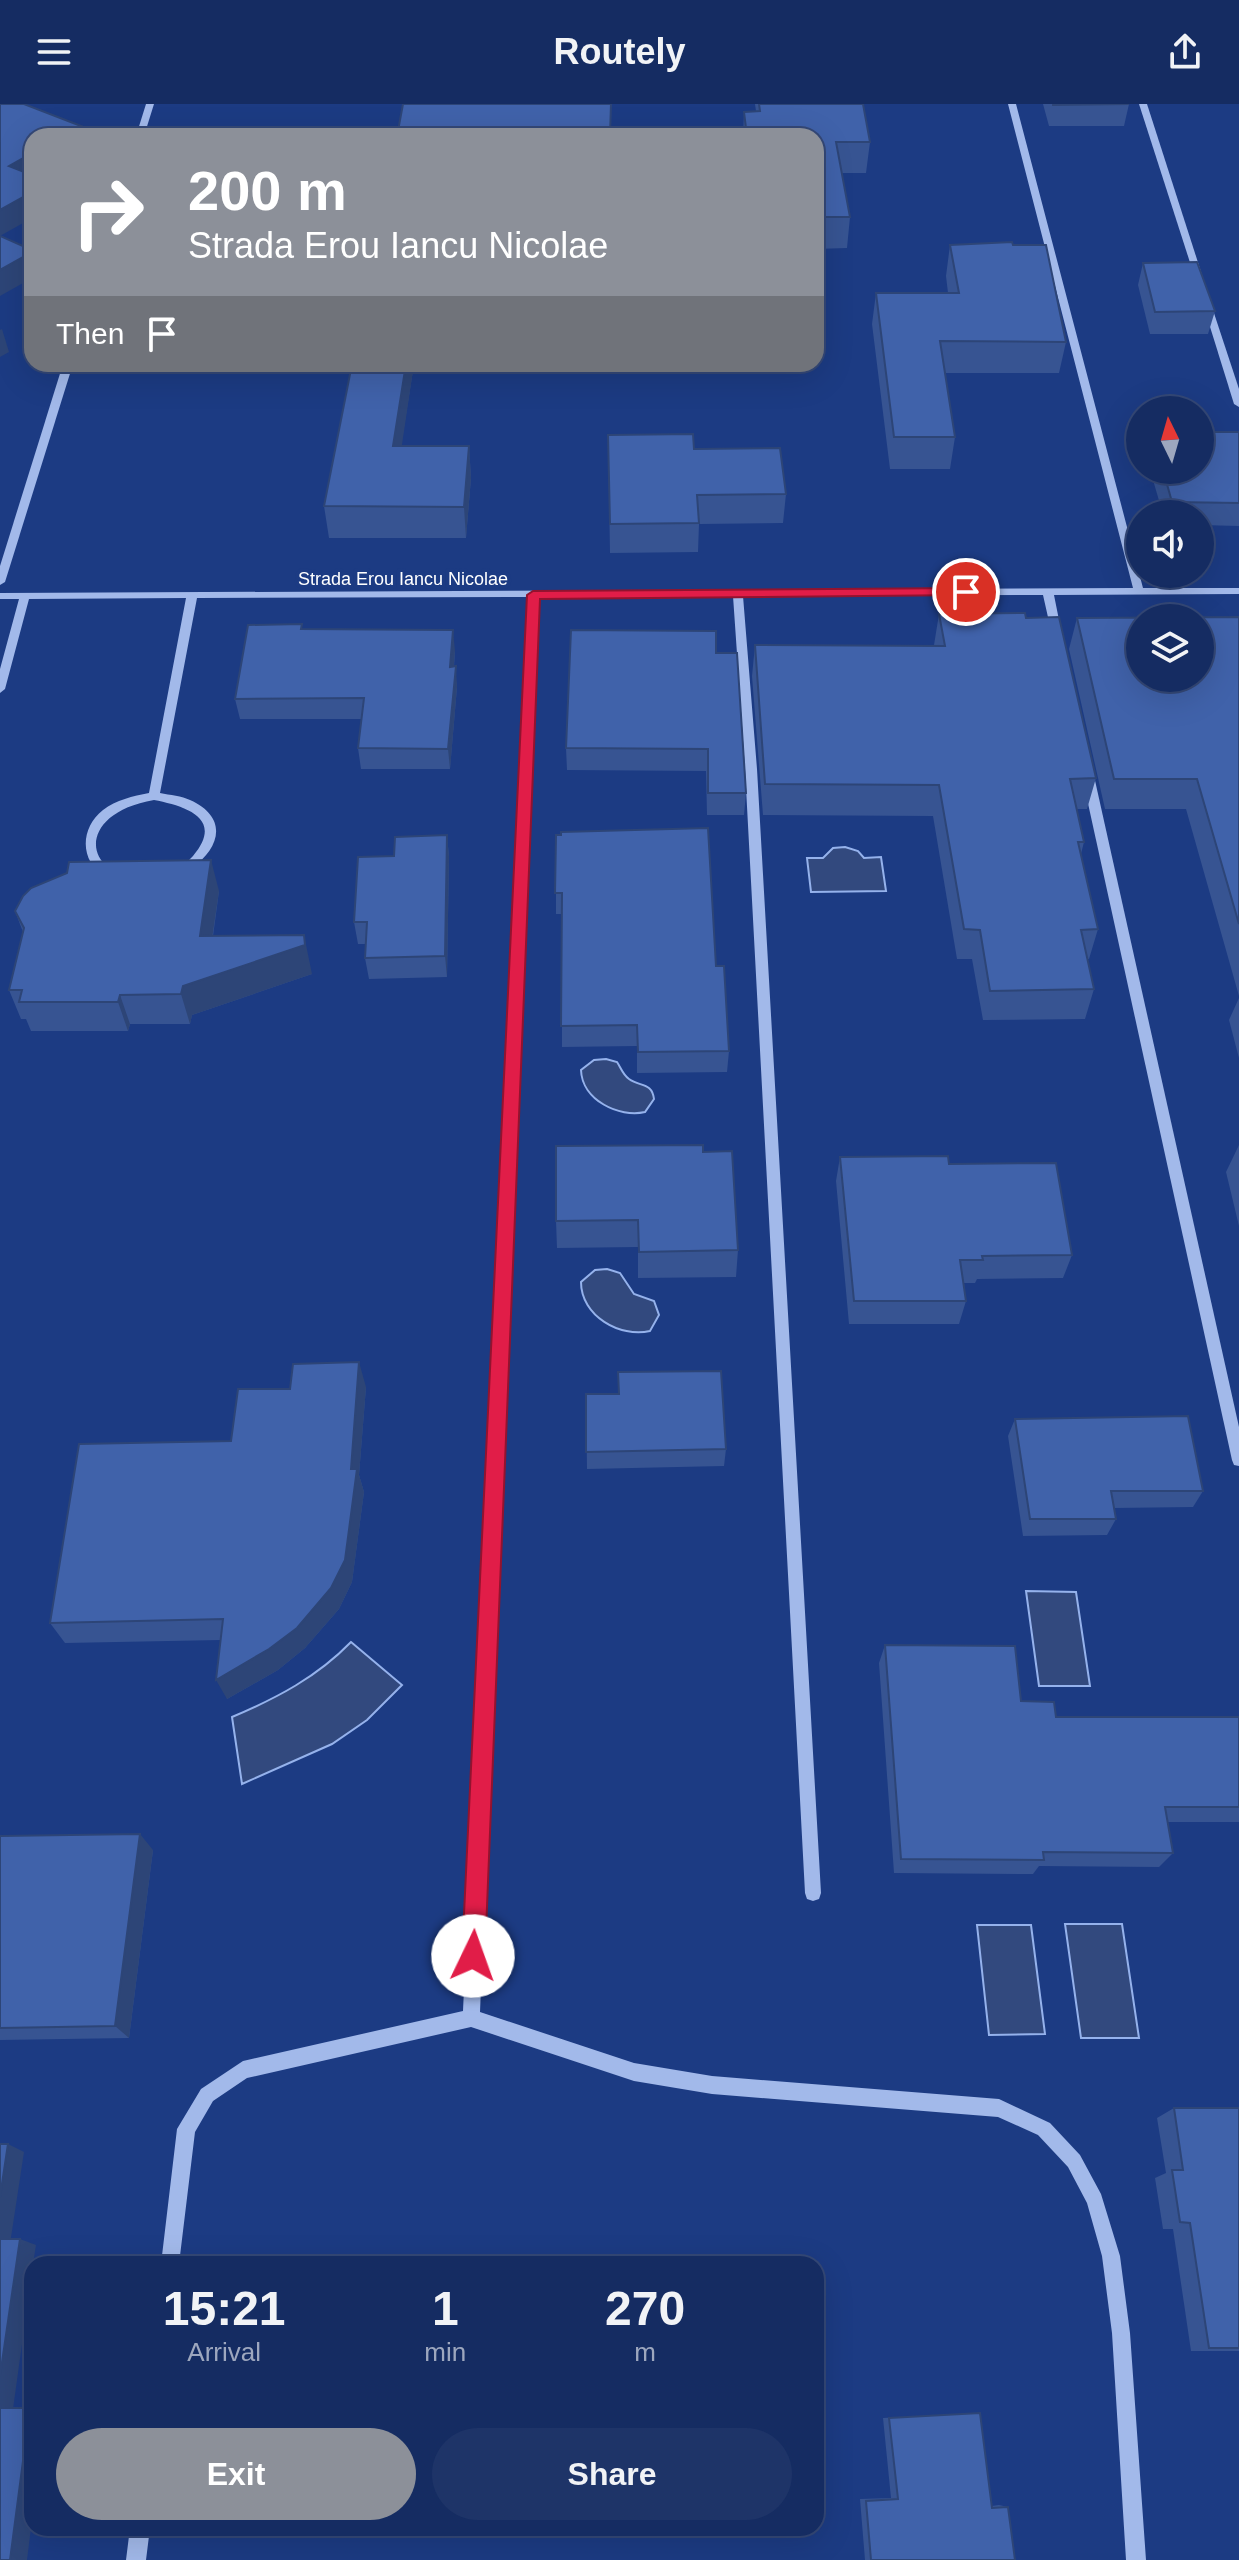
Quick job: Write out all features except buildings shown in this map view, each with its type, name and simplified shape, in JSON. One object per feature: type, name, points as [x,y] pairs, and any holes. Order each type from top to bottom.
[{"type":"street","points":[[142,128],[150,104]]},
{"type":"street","points":[[1012,104],[1139,592]]},
{"type":"street","points":[[1143,104],[1239,404]]},
{"type":"street","points":[[0,582],[66,372]]},
{"type":"street","name":"Strada Erou Iancu Nicolae","points":[[0,596],[1239,591]]},
{"type":"street","points":[[1048,592],[1061,654]]},
{"type":"street","points":[[738,594],[752,785],[813,1893]]},
{"type":"street","points":[[471,2018],[533,595]]},
{"type":"street","points":[[0,689],[25,596]]},
{"type":"street","points":[[154,796],[192,596]]},
{"type":"street","points":[[1085,763],[1239,1460]]},
{"type":"street","points":[[154,796],[192,803],[205,813],[212,826],[212,841],[204,855],[190,868],[171,877],[149,881],[112,875],[99,867],[91,855],[89,842],[93,829],[103,816],[117,806],[154,796]]},
{"type":"street","points":[[171,2256],[186,2129],[207,2095],[243,2070],[471,2018],[634,2072],[712,2085],[999,2108],[1044,2129],[1074,2161],[1095,2200],[1111,2256],[1121,2333],[1136,2560]]},
{"type":"street","points":[[136,2560],[139,2536]]},
{"type":"water","points":[[845,847],[858,851],[864,858],[881,857],[886,891],[811,892],[807,858],[823,858],[833,848]]},
{"type":"water","points":[[594,1060],[617,1062],[627,1077],[651,1090],[654,1099],[645,1112],[614,1109],[588,1090],[581,1070]]},
{"type":"water","points":[[607,1269],[620,1273],[634,1294],[654,1301],[659,1315],[650,1331],[615,1328],[604,1322],[588,1305],[581,1282],[595,1270]]},
{"type":"water","points":[[1026,1591],[1076,1592],[1090,1686],[1039,1686]]},
{"type":"water","points":[[351,1642],[402,1685],[367,1720],[332,1744],[242,1784],[232,1717],[296,1686]]},
{"type":"water","points":[[1065,1924],[1122,1924],[1139,2038],[1081,2038]]},
{"type":"water","points":[[977,1925],[1031,1925],[1045,2034],[989,2035]]},
{"type":"route","points":[[473,1956],[533,595],[966,592]]}]
